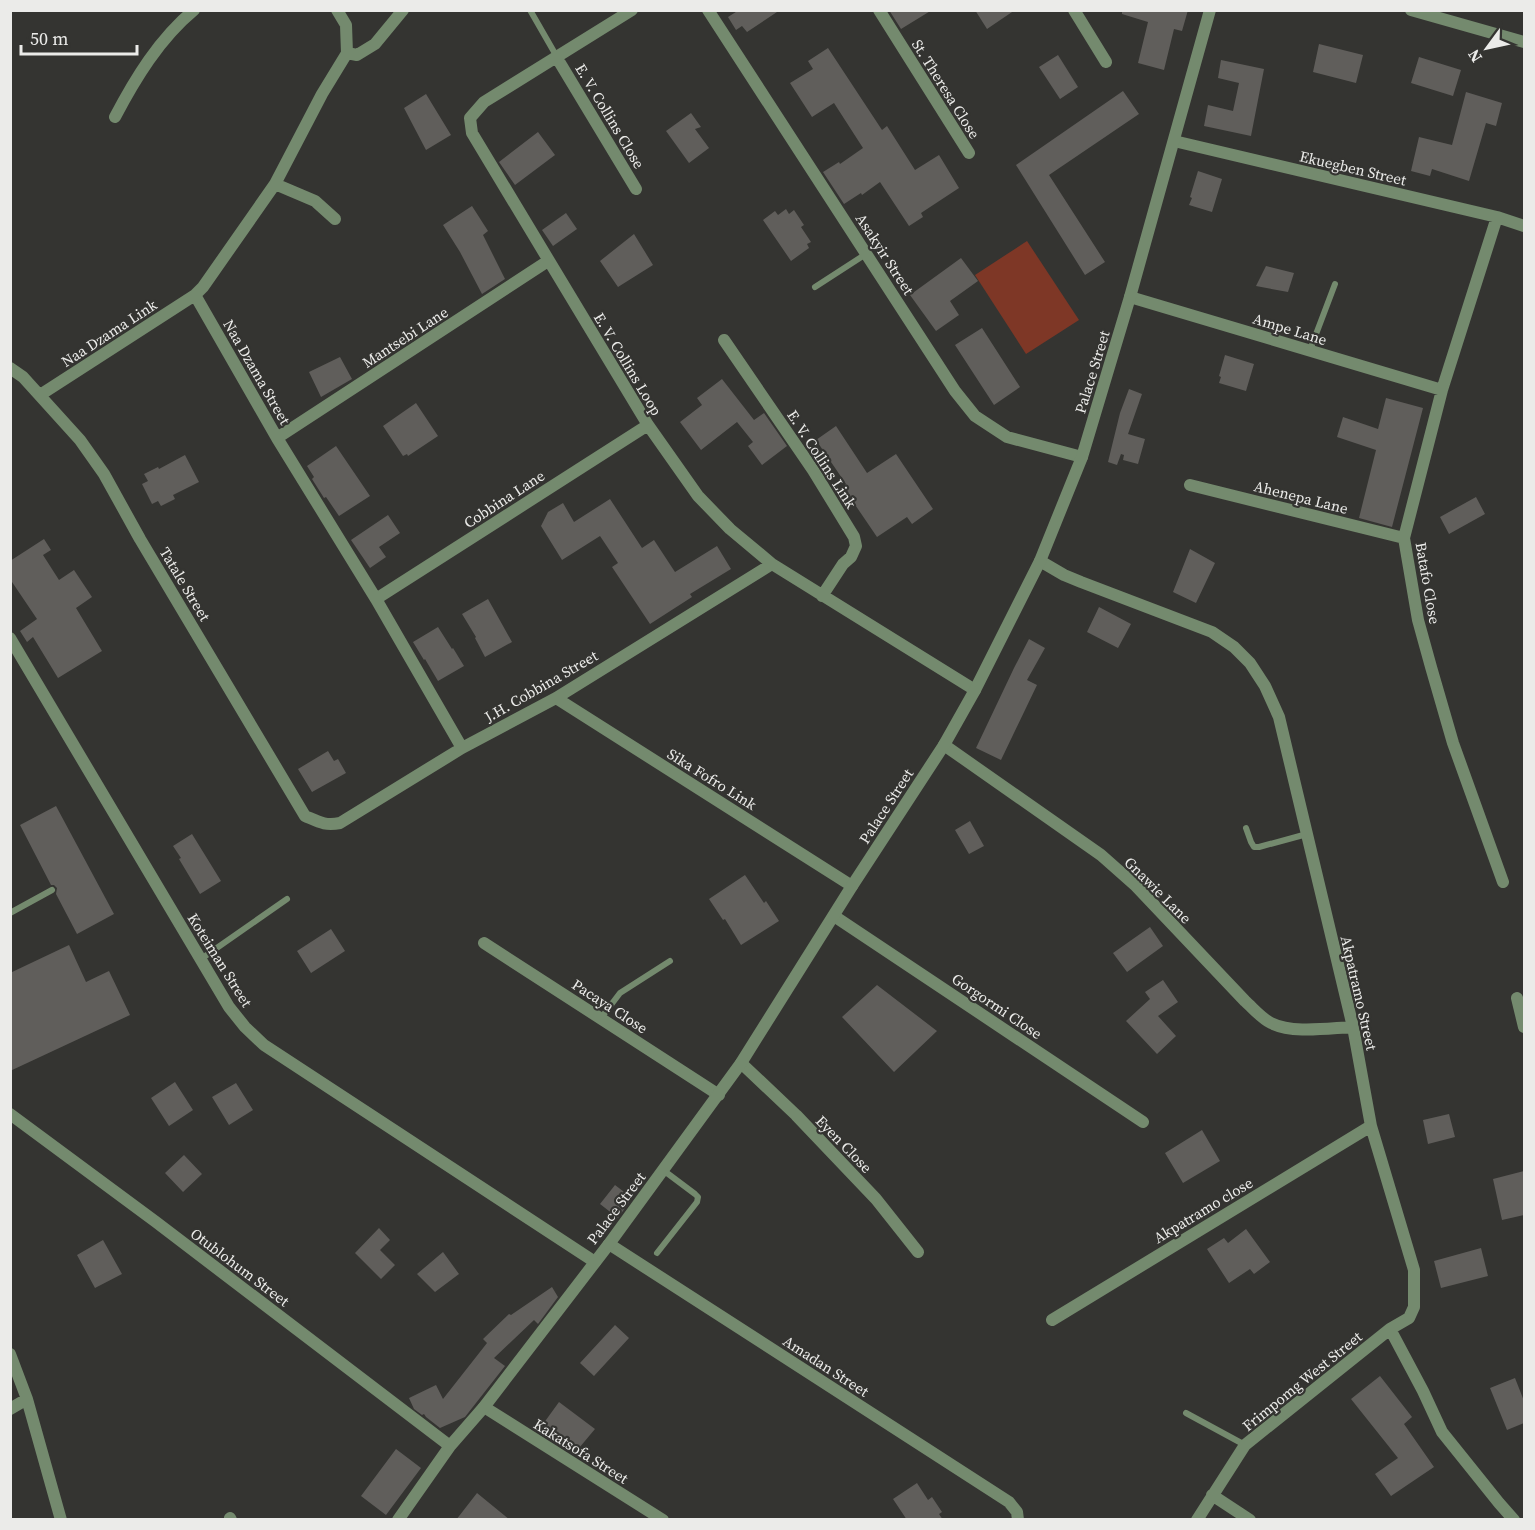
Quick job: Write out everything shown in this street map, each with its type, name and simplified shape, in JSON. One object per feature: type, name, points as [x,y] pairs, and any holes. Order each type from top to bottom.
[{"type":"street","points":[[115,117],[132,85],[158,49],[181,21],[194,10]]},
{"type":"street","points":[[195,296],[275,184],[322,94],[347,53],[346,25],[337,10]]},
{"type":"street","points":[[347,53],[357,55],[375,44],[404,10]]},
{"type":"street","name":"E. V. Collins Loop","points":[[632,10],[484,102],[470,118],[472,134],[648,425],[698,496],[730,529],[772,564],[975,690]]},
{"type":"street","name":"Asakyir Street","points":[[708,10],[955,391],[975,416],[1007,436],[1082,457]]},
{"type":"street","name":"St. Theresa Close","points":[[879,10],[969,153]]},
{"type":"street","points":[[1074,10],[1106,62]]},
{"type":"street","name":"Palace Street","points":[[398,1520],[450,1446],[484,1407],[609,1244],[719,1095],[944,745],[975,690],[1040,561],[1082,457],[1130,297],[1209,10]]},
{"type":"street","points":[[1411,10],[1524,42]]},
{"type":"street","name":"E. V. Collins Close","points":[[557,58],[636,189]]},
{"type":"street","name":"Ekuegben Street","points":[[1174,141],[1497,217],[1524,226]]},
{"type":"street","points":[[275,184],[315,201],[335,219]]},
{"type":"street","name":"Batafo Close","points":[[1497,217],[1442,390],[1404,538],[1418,620],[1428,658],[1453,743],[1503,882]]},
{"type":"street","name":"Mantsebi Lane","points":[[277,438],[548,261]]},
{"type":"street","name":"Naa Dzama Link","points":[[40,395],[195,296]]},
{"type":"street","name":"Naa Dzama Street","points":[[195,296],[462,748]]},
{"type":"street","name":"Ampe Lane","points":[[1130,297],[1442,390]]},
{"type":"street","name":"E. V. Collins Link","points":[[724,340],[813,470],[854,537],[856,546],[851,557],[843,564],[822,596]]},
{"type":"street","name":"Tatale Street","points":[[10,368],[23,377],[80,440],[104,474],[140,539],[305,816],[321,823]]},
{"type":"street","name":"Cobbina Lane","points":[[376,599],[648,425]]},
{"type":"street","name":"Ahenepa Lane","points":[[1190,485],[1404,538]]},
{"type":"street","name":"Akpatramo Street","points":[[1040,561],[1064,575],[1212,632],[1234,647],[1250,663],[1265,686],[1279,717],[1353,1027],[1371,1126],[1414,1270],[1414,1307],[1408,1318],[1390,1329]]},
{"type":"street","name":"J.H. Cobbina Street","points":[[321,823],[331,825],[340,823],[462,748],[555,698],[772,564]]},
{"type":"street","name":"Koteiman Street","points":[[10,638],[229,1007],[245,1028],[264,1045],[595,1262]]},
{"type":"street","name":"Sika Fofro Link","points":[[555,698],[852,886]]},
{"type":"street","name":"Gnawie Lane","points":[[944,745],[1101,855],[1136,886],[1245,1001],[1270,1022],[1286,1028],[1353,1027]]},
{"type":"street","name":"Gorgormi Close","points":[[834,916],[1143,1122]]},
{"type":"street","name":"Pacaya Close","points":[[484,943],[719,1095]]},
{"type":"street","points":[[1517,999],[1524,1026]]},
{"type":"street","name":"Eyen Close","points":[[741,1063],[796,1115],[876,1199],[918,1252]]},
{"type":"street","name":"Otublohum Street","points":[[10,1114],[450,1446]]},
{"type":"street","name":"Akpatramo close","points":[[1052,1320],[1371,1126]]},
{"type":"street","name":"Amadan Street","points":[[609,1244],[1009,1502],[1017,1512],[1018,1520]]},
{"type":"street","points":[[1390,1329],[1442,1431],[1479,1480],[1514,1520]]},
{"type":"street","name":"Frimpomg West Street","points":[[1197,1520],[1245,1445],[1390,1329]]},
{"type":"street","points":[[10,1354],[27,1399],[61,1520]]},
{"type":"street","points":[[10,1409],[27,1399]]},
{"type":"street","name":"Kakatsofa Street","points":[[484,1407],[663,1520]]},
{"type":"street","points":[[1212,1495],[1250,1520]]},
{"type":"lane","points":[[531,10],[557,58]]},
{"type":"lane","points":[[815,287],[866,254]]},
{"type":"lane","points":[[1310,350],[1335,284]]},
{"type":"lane","points":[[1246,828],[1254,847],[1307,834]]},
{"type":"lane","points":[[10,913],[52,890]]},
{"type":"lane","points":[[201,959],[287,898]]},
{"type":"lane","points":[[601,1018],[620,993],[670,961]]},
{"type":"lane","points":[[657,1253],[697,1202],[698,1197],[663,1170]]},
{"type":"lane","points":[[1186,1413],[1245,1445]]},
{"type":"shaded area","points":[[1027,241],[1079,320],[1026,354],[975,275]]},
{"type":"building","points":[[739,10],[780,10],[747,32],[742,26],[736,30],[728,17]]},
{"type":"building","points":[[889,10],[932,10],[901,29]]},
{"type":"building","points":[[975,10],[1015,10],[987,29]]},
{"type":"building","points":[[1122,10],[1188,10],[1182,31],[1174,29],[1164,70],[1138,63],[1148,22],[1122,14]]},
{"type":"building","points":[[1319,44],[1363,55],[1356,83],[1313,72]]},
{"type":"building","points":[[828,48],[882,130],[887,126],[915,170],[939,155],[959,188],[921,213],[923,217],[909,226],[880,182],[844,204],[823,172],[839,162],[840,164],[863,148],[834,103],[812,117],[790,83],[813,69],[808,61]]},
{"type":"building","points":[[1058,55],[1078,87],[1060,99],[1039,67]]},
{"type":"building","points":[[1419,57],[1461,70],[1453,96],[1411,83]]},
{"type":"building","points":[[1221,60],[1264,69],[1251,136],[1204,126],[1208,105],[1233,111],[1239,83],[1218,78]]},
{"type":"building","points":[[1123,91],[1139,114],[1049,175],[1105,262],[1085,275],[1016,165]]},
{"type":"building","points":[[1466,92],[1502,103],[1496,126],[1486,123],[1469,181],[1432,169],[1430,176],[1411,171],[1419,137],[1452,145]]},
{"type":"building","points":[[426,94],[451,135],[426,150],[404,108]]},
{"type":"building","points":[[691,113],[701,127],[695,129],[709,148],[689,163],[666,131]]},
{"type":"building","points":[[538,132],[555,155],[515,185],[499,162]]},
{"type":"building","points":[[1198,171],[1222,179],[1212,212],[1189,205]]},
{"type":"building","points":[[472,206],[488,231],[483,235],[505,279],[482,294],[443,225]]},
{"type":"building","points":[[786,209],[789,214],[794,210],[811,242],[807,244],[809,248],[791,261],[763,220],[775,211],[778,215]]},
{"type":"building","points":[[566,213],[577,229],[553,246],[542,230]]},
{"type":"building","points":[[634,234],[653,265],[618,287],[600,261]]},
{"type":"building","points":[[961,258],[978,281],[950,301],[959,315],[936,331],[910,295]]},
{"type":"building","points":[[1266,266],[1294,273],[1288,292],[1256,286]]},
{"type":"building","points":[[982,328],[1020,387],[994,405],[955,345]]},
{"type":"building","points":[[1225,355],[1254,364],[1246,391],[1219,383]]},
{"type":"building","points":[[340,357],[352,379],[321,397],[309,372]]},
{"type":"building","points":[[722,379],[754,420],[764,413],[787,446],[762,465],[748,446],[753,442],[737,422],[701,450],[680,422],[702,405],[697,398]]},
{"type":"building","points":[[1129,389],[1142,394],[1128,434],[1145,439],[1138,464],[1123,460],[1124,455],[1121,454],[1117,465],[1108,462],[1120,413]]},
{"type":"building","points":[[1386,398],[1423,408],[1392,527],[1359,518],[1376,450],[1337,437],[1343,417],[1378,429]]},
{"type":"building","points":[[416,403],[438,436],[408,456],[407,454],[403,456],[383,426]]},
{"type":"building","points":[[836,426],[867,473],[896,454],[933,509],[912,524],[907,517],[877,537],[843,487],[846,484],[816,440]]},
{"type":"building","points":[[336,446],[370,496],[339,516],[326,497],[324,498],[307,466]]},
{"type":"building","points":[[185,455],[199,482],[173,495],[175,499],[161,506],[158,501],[152,504],[142,484],[148,481],[144,474]]},
{"type":"building","points":[[1476,497],[1485,514],[1449,534],[1440,517]]},
{"type":"building","points":[[610,499],[642,548],[654,540],[675,572],[717,546],[731,569],[690,594],[692,597],[650,624],[612,567],[618,563],[600,536],[562,560],[541,526],[548,512],[563,503],[574,522]]},
{"type":"building","points":[[388,515],[400,533],[379,547],[386,557],[370,568],[351,540]]},
{"type":"building","points":[[44,539],[51,550],[43,555],[59,580],[74,570],[92,597],[76,608],[102,651],[58,678],[33,637],[27,642],[20,631],[37,619],[10,579],[10,561]]},
{"type":"building","points":[[1190,549],[1215,563],[1196,603],[1173,592]]},
{"type":"building","points":[[488,599],[512,642],[485,657],[462,614]]},
{"type":"building","points":[[1099,607],[1131,624],[1118,648],[1087,632]]},
{"type":"building","points":[[438,627],[464,666],[438,681],[413,642]]},
{"type":"building","points":[[1029,639],[1045,648],[1027,680],[1037,685],[1001,760],[976,748]]},
{"type":"building","points":[[328,751],[334,761],[338,759],[346,773],[312,792],[298,769]]},
{"type":"building","points":[[56,806],[114,914],[77,934],[56,894],[57,888],[51,885],[20,825]]},
{"type":"building","points":[[970,821],[984,846],[969,854],[955,830]]},
{"type":"building","points":[[192,834],[221,881],[200,894],[173,846]]},
{"type":"building","points":[[745,875],[779,921],[741,945],[709,899]]},
{"type":"building","points":[[1150,927],[1163,946],[1127,972],[1113,953]]},
{"type":"building","points":[[331,929],[345,951],[311,973],[297,951]]},
{"type":"building","points":[[69,945],[86,982],[109,971],[130,1015],[10,1071],[10,973]]},
{"type":"building","points":[[1163,980],[1178,1002],[1158,1016],[1176,1036],[1157,1054],[1126,1021],[1150,999],[1145,992]]},
{"type":"building","points":[[877,985],[937,1031],[894,1072],[842,1017]]},
{"type":"building","points":[[175,1082],[193,1110],[169,1126],[151,1098]]},
{"type":"building","points":[[236,1083],[253,1110],[229,1125],[212,1097]]},
{"type":"building","points":[[1449,1114],[1455,1137],[1428,1144],[1423,1120]]},
{"type":"building","points":[[1202,1130],[1220,1161],[1183,1183],[1165,1153]]},
{"type":"building","points":[[184,1155],[202,1174],[183,1192],[165,1173]]},
{"type":"building","points":[[1524,1171],[1524,1215],[1502,1220],[1493,1179]]},
{"type":"building","points":[[615,1185],[632,1198],[618,1218],[600,1204]]},
{"type":"building","points":[[379,1228],[390,1240],[380,1250],[395,1265],[381,1279],[355,1253]]},
{"type":"building","points":[[1246,1229],[1270,1262],[1254,1274],[1250,1269],[1229,1283],[1207,1249],[1224,1238],[1228,1243]]},
{"type":"building","points":[[103,1240],[122,1274],[95,1288],[77,1255]]},
{"type":"building","points":[[1481,1248],[1488,1276],[1441,1288],[1434,1261]]},
{"type":"building","points":[[443,1252],[459,1274],[435,1292],[417,1274]]},
{"type":"building","points":[[552,1287],[558,1297],[538,1324],[534,1320],[494,1358],[505,1366],[465,1417],[440,1428],[424,1414],[414,1409],[409,1398],[436,1385],[443,1399],[487,1343],[483,1339],[509,1314],[511,1315]]},
{"type":"building","points":[[615,1325],[629,1338],[594,1376],[580,1363]]},
{"type":"building","points":[[1380,1376],[1412,1417],[1404,1424],[1434,1467],[1391,1496],[1375,1474],[1398,1458],[1351,1399]]},
{"type":"building","points":[[1515,1378],[1524,1401],[1524,1423],[1507,1430],[1490,1388]]},
{"type":"building","points":[[559,1402],[595,1429],[574,1454],[538,1431]]},
{"type":"building","points":[[396,1449],[421,1468],[386,1515],[361,1496]]},
{"type":"building","points":[[917,1483],[928,1500],[932,1497],[942,1512],[939,1514],[943,1520],[907,1520],[893,1499]]},
{"type":"building","points":[[477,1493],[510,1520],[456,1520]]}]
